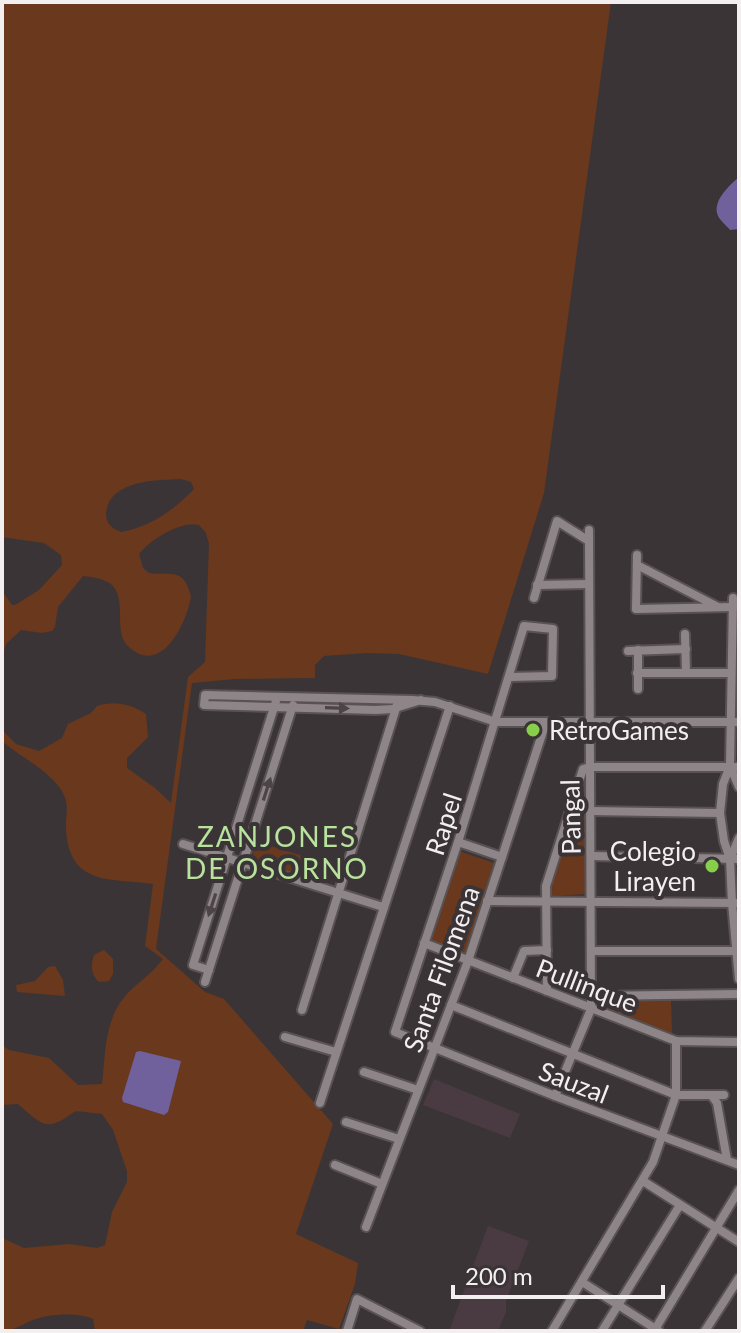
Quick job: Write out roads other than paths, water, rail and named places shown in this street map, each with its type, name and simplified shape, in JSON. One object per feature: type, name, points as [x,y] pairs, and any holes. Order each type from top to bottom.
[{"type":"street","points":[[534,598],[557,521],[589,541]]},
{"type":"street","name":"Pangal","points":[[555,1096],[591,1009],[592,996],[589,530]]},
{"type":"street","points":[[719,607],[637,560],[636,609],[719,607],[733,602],[731,673],[735,767],[739,787]]},
{"type":"street","points":[[537,585],[589,584]]},
{"type":"street","name":"Rapel","points":[[395,1032],[458,842],[524,626],[553,629],[552,676],[510,677]]},
{"type":"street","points":[[685,634],[686,673]]},
{"type":"street","points":[[638,689],[633,650],[686,649]]},
{"type":"street","points":[[637,673],[731,673]]},
{"type":"street","points":[[205,982],[294,697]]},
{"type":"street","points":[[204,700],[276,701],[294,697],[397,704]]},
{"type":"street","points":[[276,701],[293,707],[397,704],[421,700],[450,706],[496,722],[734,722]]},
{"type":"street","points":[[209,970],[193,965],[276,701]]},
{"type":"street","points":[[302,1010],[397,704]]},
{"type":"street","points":[[320,1103],[450,706]]},
{"type":"street","name":"Santa Filomena","points":[[366,1227],[468,961],[546,722]]},
{"type":"street","points":[[547,991],[546,886],[583,769],[735,767]]},
{"type":"street","points":[[735,767],[723,784],[720,813],[724,841],[735,859]]},
{"type":"street","points":[[590,811],[720,813]]},
{"type":"street","points":[[236,831],[253,836]]},
{"type":"street","points":[[739,838],[735,859],[739,979]]},
{"type":"street","points":[[458,842],[502,857]]},
{"type":"street","points":[[183,844],[383,907]]},
{"type":"street","points":[[591,856],[735,859]]},
{"type":"street","points":[[487,901],[735,903]]},
{"type":"street","name":"Pullinque","points":[[424,943],[676,1041],[739,1042]]},
{"type":"street","points":[[513,978],[524,951],[547,950]]},
{"type":"street","points":[[591,951],[738,951]]},
{"type":"street","points":[[592,996],[739,994]]},
{"type":"street","points":[[451,1005],[572,1056],[676,1095],[724,1095]]},
{"type":"street","name":"Sauzal","points":[[395,1032],[739,1165]]},
{"type":"street","points":[[285,1037],[336,1052]]},
{"type":"street","points":[[552,1331],[653,1162],[676,1095],[676,1041]]},
{"type":"street","points":[[364,1072],[418,1090]]},
{"type":"street","points":[[712,1096],[717,1103],[727,1160]]},
{"type":"street","points":[[346,1122],[399,1139]]},
{"type":"street","points":[[335,1165],[382,1184]]},
{"type":"street","points":[[643,1181],[739,1242]]},
{"type":"street","points":[[582,1282],[656,1330],[739,1190]]},
{"type":"street","points":[[602,1331],[680,1205]]},
{"type":"street","points":[[705,1331],[739,1278]]},
{"type":"street","points":[[347,1331],[357,1299],[420,1331]]},
{"type":"place","name":"RetroGames","points":[[533,730]]},
{"type":"place","name":"Colegio Lirayen","points":[[712,866]]},
{"type":"district","name":"ZANJONES DE OSORNO","points":[[277,852]]}]
